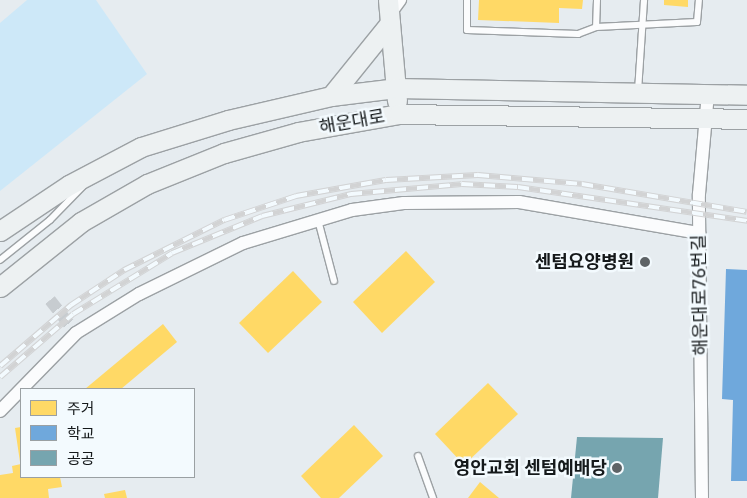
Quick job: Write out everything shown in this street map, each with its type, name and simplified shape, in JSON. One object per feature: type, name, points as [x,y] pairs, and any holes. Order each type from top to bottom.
[{"type":"main road","points":[[392,9],[399,114]]},
{"type":"main road","points":[[331,96],[392,9]]},
{"type":"main road","name":"해운대로","points":[[0,232],[70,185],[95,174],[140,147],[228,120],[331,96],[396,88],[638,95],[708,93],[747,95]]},
{"type":"main road","name":"해운대로","points":[[0,287],[81,222],[147,184],[224,153],[298,132],[399,114],[747,119]]},
{"type":"street","name":"해운대로76번길","points":[[702,498],[699,233],[708,93]]},
{"type":"street","points":[[22,388],[76,333],[139,294],[243,243],[318,220],[404,203],[468,200],[573,208],[699,233]]},
{"type":"street","points":[[0,411],[20,390]]},
{"type":"lane","points":[[467,0],[467,30],[578,34],[596,27],[698,22],[699,0]]},
{"type":"lane","points":[[596,27],[598,0]]},
{"type":"lane","points":[[638,95],[644,0]]},
{"type":"lane","points":[[706,117],[747,109]]},
{"type":"lane","points":[[0,260],[50,220],[95,174]]},
{"type":"lane","points":[[318,220],[334,281]]},
{"type":"lane","points":[[418,456],[433,498]]},
{"type":"shaded area","points":[[27,0],[96,0],[147,74],[0,191],[0,23]]},
{"type":"building: 주거","points":[[479,0],[583,0],[582,9],[559,8],[559,23],[478,20]]},
{"type":"building: 주거","points":[[664,0],[688,0],[688,7],[664,5]]},
{"type":"building: 주거","points":[[406,251],[435,282],[382,333],[353,302]]},
{"type":"building: 주거","points":[[293,271],[322,302],[268,353],[239,323]]},
{"type":"building: 주거","points":[[163,324],[177,342],[122,388],[86,388]]},
{"type":"building: 주거","points":[[488,383],[518,414],[464,465],[435,434]]},
{"type":"building: 주거","points":[[354,425],[383,456],[339,498],[321,498],[301,476]]},
{"type":"building: 주거","points":[[20,427],[20,462],[15,428]]},
{"type":"building: 주거","points":[[20,464],[20,478],[60,478],[62,487],[48,489],[49,498],[0,498],[0,475],[13,473],[12,466]]},
{"type":"building: 주거","points":[[480,482],[499,498],[468,498]]},
{"type":"building: 주거","points":[[125,490],[127,498],[105,498],[104,494]]},
{"type":"building: 학교","points":[[726,269],[747,270],[747,481],[731,481],[733,400],[722,399]]},
{"type":"building: 공공","name":"영안교회 센텀예배당","points":[[577,437],[663,438],[658,498],[571,498]]},
{"type":"tunnel","points":[[50,300],[76,333]]},
{"type":"railway","points":[[0,366],[71,305],[124,270],[224,220],[296,196],[386,180],[478,175],[582,184],[747,212]]},
{"type":"railway","points":[[0,377],[73,314],[172,253],[262,216],[351,194],[462,184],[518,187],[747,221]]},
{"type":"place","name":"센텀요양병원","points":[[645,262]]},
{"type":"place","name":"영안교회 센텀예배당","points":[[617,468]]}]
